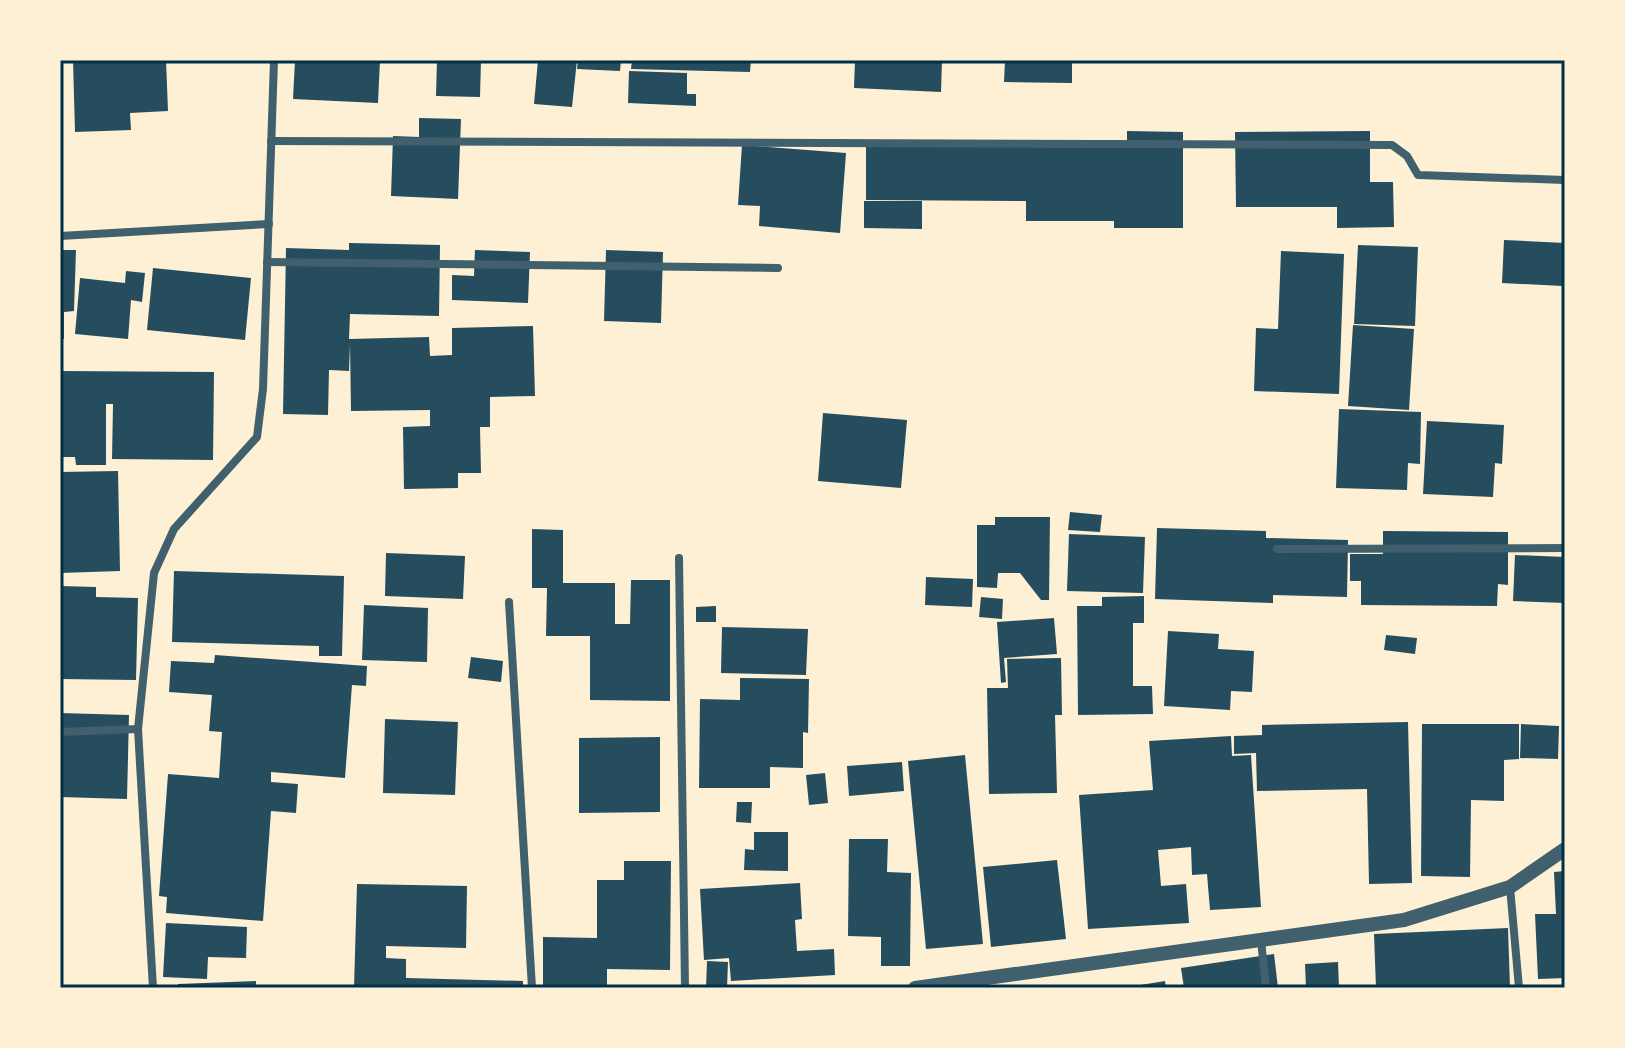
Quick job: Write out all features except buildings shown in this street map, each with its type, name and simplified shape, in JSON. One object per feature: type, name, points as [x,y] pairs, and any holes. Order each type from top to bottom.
[{"type":"street","points":[[153,988],[138,729],[154,573],[174,529],[257,437],[274,60]]},
{"type":"street","points":[[271,141],[1392,145],[1407,156],[1418,175],[1565,180]]},
{"type":"street","points":[[60,236],[269,224]]},
{"type":"street","points":[[267,262],[778,268]]},
{"type":"street","points":[[1277,549],[1565,548]]},
{"type":"street","points":[[679,558],[685,988]]},
{"type":"street","points":[[509,602],[532,988]]},
{"type":"street","points":[[60,732],[138,729]]},
{"type":"street","points":[[915,988],[1404,920],[1510,887],[1565,849]]},
{"type":"street","points":[[1510,887],[1519,988]]},
{"type":"street","points":[[1261,940],[1266,988]]}]
